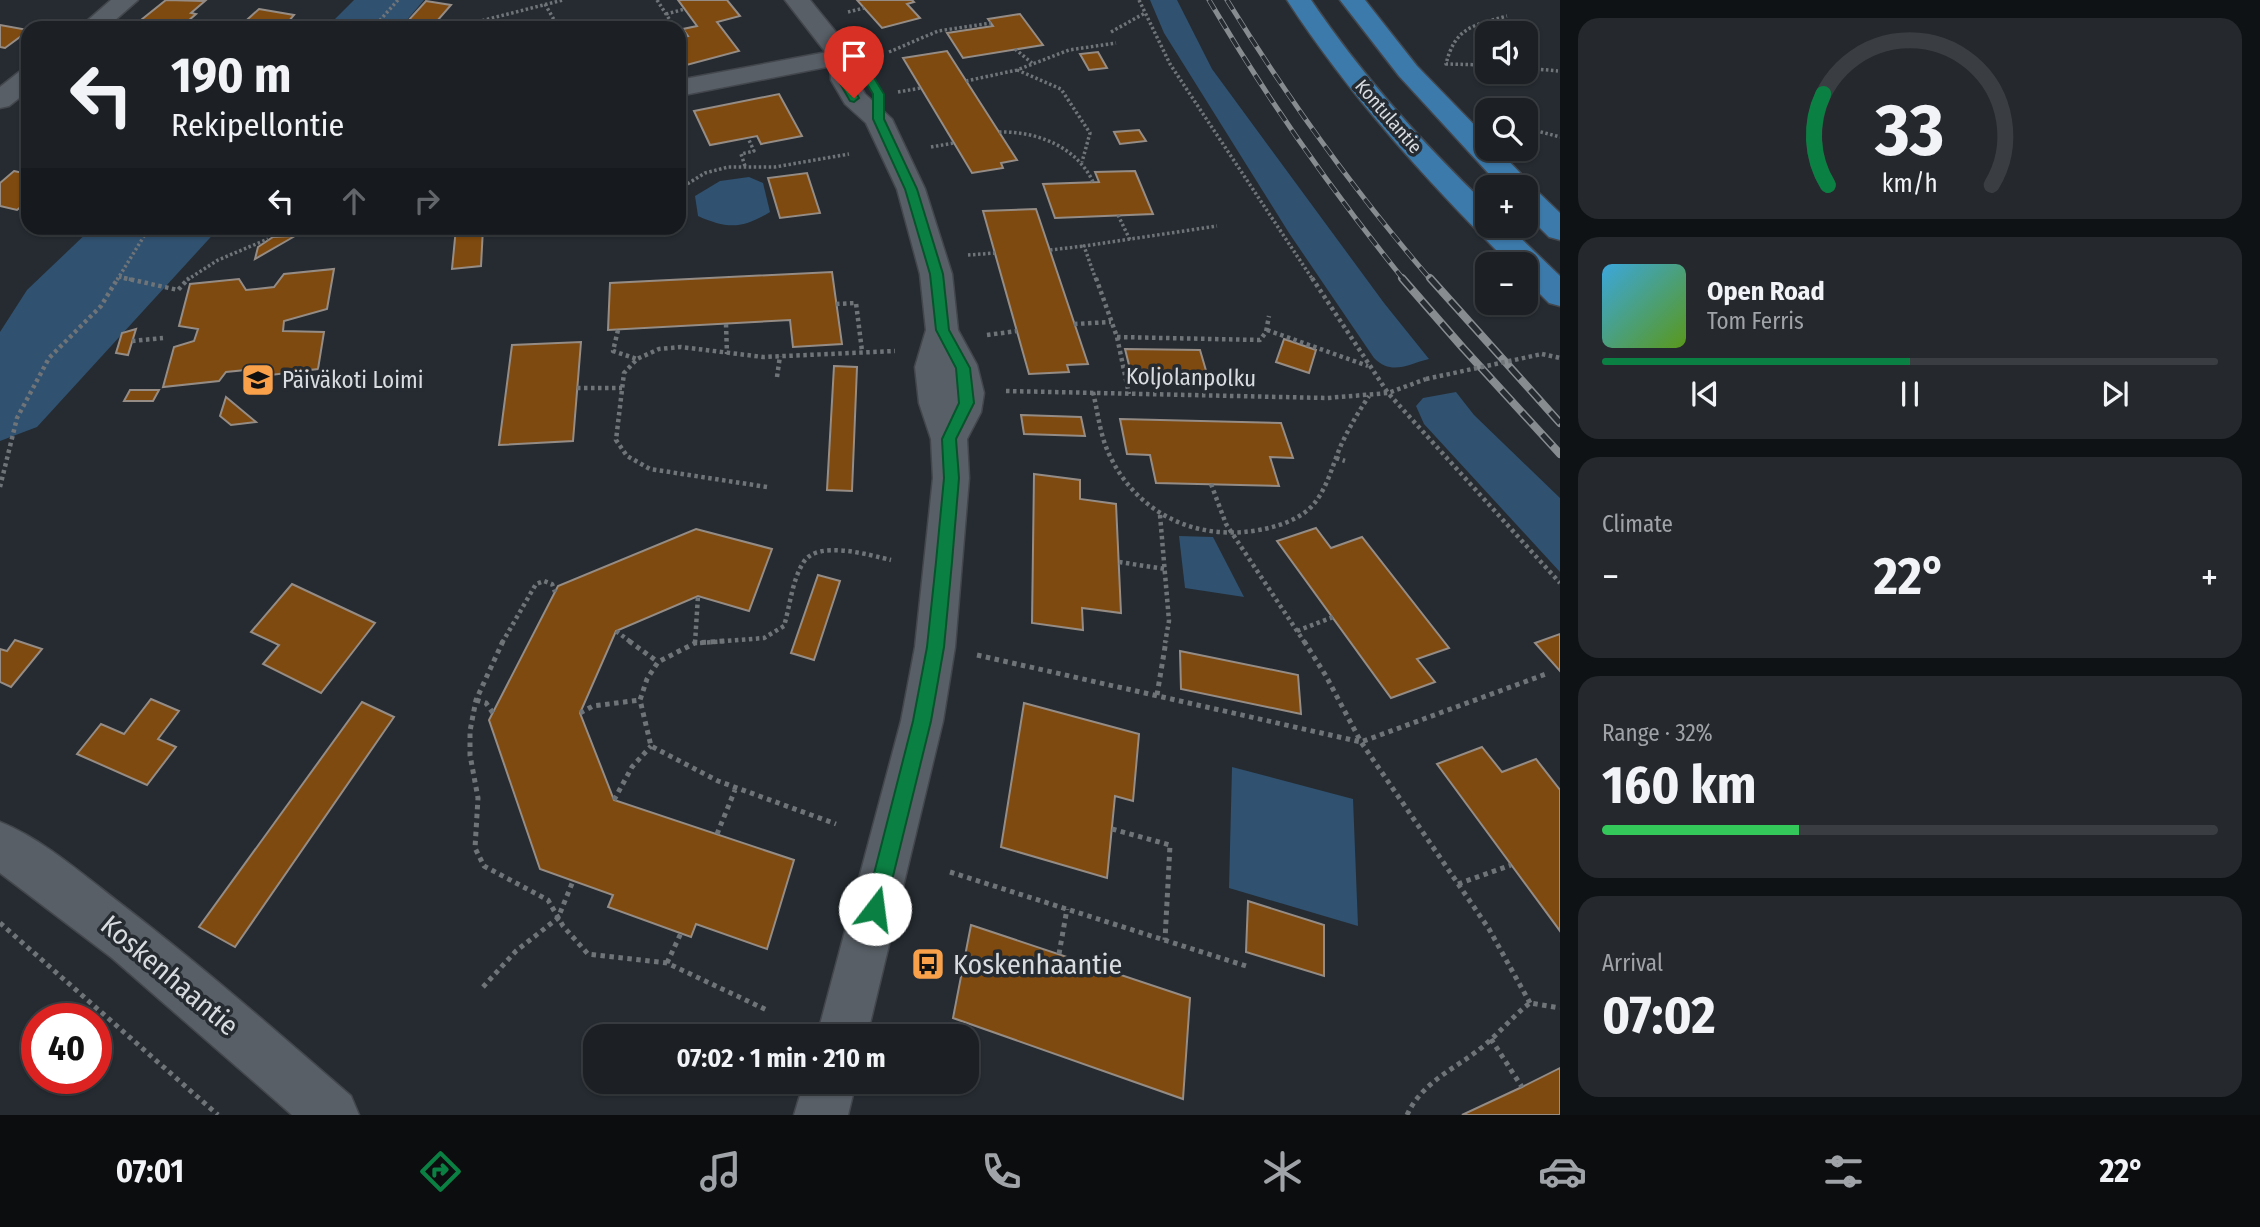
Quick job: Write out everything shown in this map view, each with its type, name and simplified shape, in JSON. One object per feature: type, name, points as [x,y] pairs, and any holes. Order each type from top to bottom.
[{"type":"main road","name":"Kontulantie","points":[[1299,0],[1323,37],[1360,83],[1475,210]]},
{"type":"main road","name":"Kontulantie","points":[[1352,0],[1408,71],[1506,175]]},
{"type":"main road","points":[[1538,209],[1560,230]]},
{"type":"main road","name":"Kontulantie","points":[[1502,238],[1560,295]]},
{"type":"street","points":[[100,21],[126,0]]},
{"type":"street","points":[[797,0],[843,57],[844,80],[849,90],[854,98],[878,119],[911,189],[936,274],[943,330],[932,367],[936,403],[949,439],[951,488],[935,647],[902,807],[845,1024]]},
{"type":"street","points":[[686,87],[843,57]]},
{"type":"street","points":[[0,100],[21,84]]},
{"type":"street","name":"Koskenhaantie","points":[[0,845],[68,890],[142,948],[332,1115]]},
{"type":"street","points":[[821,1115],[827,1094]]},
{"type":"path","points":[[379,21],[398,0]]},
{"type":"path","points":[[531,0],[534,6]]},
{"type":"path","points":[[479,21],[563,0]]},
{"type":"path","points":[[657,0],[671,21]]},
{"type":"path","points":[[1139,0],[1170,65],[1388,393],[1560,583]]},
{"type":"path","points":[[545,4],[554,21]]},
{"type":"path","points":[[666,14],[685,9]]},
{"type":"path","points":[[1111,32],[1144,13]]},
{"type":"path","points":[[1490,21],[1507,16]]},
{"type":"path","points":[[886,54],[918,36],[939,29],[991,23]]},
{"type":"path","points":[[1475,25],[1465,28],[1453,40],[1446,64],[1475,65]]},
{"type":"path","points":[[966,81],[1017,70],[1069,50],[1116,43]]},
{"type":"path","points":[[1015,49],[1033,64]]},
{"type":"path","points":[[1538,69],[1558,71]]},
{"type":"path","points":[[1017,70],[1062,89],[1090,133],[1082,162]]},
{"type":"path","points":[[897,92],[921,88]]},
{"type":"path","points":[[999,132],[1019,131],[1068,151],[1082,162],[1093,182]]},
{"type":"path","points":[[1538,131],[1560,137]]},
{"type":"path","points":[[746,166],[741,154],[754,151],[748,138]]},
{"type":"path","points":[[926,148],[954,143]]},
{"type":"path","points":[[686,184],[705,173],[746,166],[775,167],[849,154]]},
{"type":"path","points":[[1118,215],[1130,240]]},
{"type":"path","points":[[1050,250],[1217,226]]},
{"type":"path","points":[[0,487],[16,418],[49,358],[101,306],[145,235]]},
{"type":"path","points":[[119,277],[156,283],[178,290],[181,282],[268,239]]},
{"type":"path","points":[[1084,246],[1117,337],[1129,394]]},
{"type":"path","points":[[965,255],[995,253]]},
{"type":"path","points":[[836,304],[856,303],[862,351]]},
{"type":"path","points":[[1117,337],[1260,340],[1267,330],[1269,316]]},
{"type":"path","points":[[1074,324],[1111,322]]},
{"type":"path","points":[[726,324],[727,354]]},
{"type":"path","points":[[618,330],[613,351],[637,359]]},
{"type":"path","points":[[1267,330],[1369,366]]},
{"type":"path","points":[[984,335],[1017,331]]},
{"type":"path","points":[[132,341],[163,338]]},
{"type":"path","points":[[767,486],[650,469],[627,456],[617,440],[624,373],[637,359],[659,349],[681,346],[727,354],[780,356],[895,351]]},
{"type":"path","name":"Koljolanpolku","points":[[1005,391],[1327,398],[1369,396],[1388,393],[1426,379],[1542,354],[1560,358]]},
{"type":"path","points":[[778,377],[780,356]]},
{"type":"path","points":[[577,388],[622,388]]},
{"type":"path","points":[[1093,392],[1110,456],[1127,485],[1160,515],[1194,530],[1235,534],[1272,527],[1298,518],[1311,506],[1326,486],[1345,437],[1369,396]]},
{"type":"path","points":[[1336,458],[1346,461]]},
{"type":"path","points":[[1211,484],[1226,524],[1326,676],[1361,742],[1489,929],[1530,1003]]},
{"type":"path","points":[[1157,695],[1169,621],[1160,515]]},
{"type":"path","points":[[836,824],[735,789],[684,767],[651,746],[640,700],[646,678],[658,662],[695,643],[764,638],[784,626],[804,559],[814,552],[827,549],[891,560]]},
{"type":"path","points":[[1119,562],[1165,569]]},
{"type":"path","points":[[555,592],[552,584],[544,581],[536,584],[496,650],[476,700],[470,731],[470,755],[478,799],[475,848],[484,866],[548,900],[558,918],[588,954],[667,963],[769,1012]]},
{"type":"path","points":[[695,643],[698,596]]},
{"type":"path","points":[[1297,631],[1333,617]]},
{"type":"path","points":[[617,631],[658,662]]},
{"type":"path","points":[[935,647],[1361,742],[1546,674]]},
{"type":"path","points":[[476,700],[486,703],[494,713]]},
{"type":"path","points":[[580,713],[593,706],[640,700]]},
{"type":"path","points":[[614,800],[632,767],[651,746]]},
{"type":"path","points":[[717,834],[735,789]]},
{"type":"path","points":[[1112,829],[1170,845],[1165,940]]},
{"type":"path","points":[[1458,884],[1511,865]]},
{"type":"path","points":[[950,872],[1246,966]]},
{"type":"path","points":[[483,987],[516,951],[558,918],[573,881]]},
{"type":"path","points":[[1059,954],[1067,909]]},
{"type":"path","points":[[0,923],[218,1115]]},
{"type":"path","points":[[667,963],[681,933]]},
{"type":"path","points":[[1407,1115],[1410,1105],[1426,1087],[1491,1039],[1510,1018],[1530,1003],[1560,1008]]},
{"type":"path","points":[[1491,1039],[1522,1087]]},
{"type":"shaded area","points":[[354,0],[424,0],[406,21],[333,21]]},
{"type":"shaded area","points":[[1150,0],[1177,0],[1212,69],[1384,303],[1429,359],[1394,368],[1374,358],[1289,233],[1164,33]]},
{"type":"shaded area","points":[[749,177],[763,183],[770,212],[751,222],[734,225],[698,216],[695,196],[720,181]]},
{"type":"shaded area","points":[[85,235],[213,235],[37,427],[0,441],[0,332],[27,290]]},
{"type":"shaded area","points":[[1456,392],[1474,415],[1560,498],[1560,572],[1424,424],[1416,406],[1423,398]]},
{"type":"shaded area","points":[[1179,536],[1213,537],[1244,597],[1185,588]]},
{"type":"shaded area","points":[[1232,767],[1353,799],[1358,926],[1229,888]]},
{"type":"building","points":[[166,0],[205,1],[191,13],[196,14],[188,21],[140,21]]},
{"type":"building","points":[[678,0],[727,0],[740,16],[717,22],[739,51],[686,65],[686,28],[697,26]]},
{"type":"building","points":[[857,0],[912,0],[914,2],[907,4],[920,18],[882,28]]},
{"type":"building","points":[[426,1],[451,5],[437,21],[408,21]]},
{"type":"building","points":[[259,9],[294,15],[289,21],[246,21]]},
{"type":"building","points":[[1020,14],[1043,45],[963,58],[947,33],[993,26],[988,19]]},
{"type":"building","points":[[0,25],[21,29],[21,36],[5,48],[0,47]]},
{"type":"building","points":[[947,51],[1017,160],[1001,163],[1003,168],[972,173],[903,58]]},
{"type":"building","points":[[1098,52],[1107,68],[1089,70],[1080,54]]},
{"type":"building","points":[[779,94],[802,136],[761,144],[757,136],[710,145],[694,111]]},
{"type":"building","points":[[1139,130],[1146,141],[1120,144],[1114,132]]},
{"type":"building","points":[[14,171],[21,172],[21,207],[17,210],[0,206],[0,183]]},
{"type":"building","points":[[1135,171],[1153,214],[1055,218],[1043,184],[1099,182],[1095,172]]},
{"type":"building","points":[[807,173],[820,213],[780,218],[768,178]]},
{"type":"building","points":[[1036,209],[1088,364],[1067,365],[1069,372],[1029,374],[983,211]]},
{"type":"building","points":[[455,235],[483,235],[481,266],[452,269]]},
{"type":"building","points":[[295,236],[255,259],[258,247],[273,237]]},
{"type":"building","points":[[334,269],[327,309],[284,321],[283,331],[324,332],[318,369],[263,376],[256,369],[226,372],[219,381],[163,387],[174,347],[194,341],[198,329],[179,326],[190,284],[239,279],[246,290],[274,287],[284,274]]},
{"type":"building","points":[[832,272],[842,344],[793,347],[790,320],[608,330],[610,283]]},
{"type":"building","points":[[136,329],[128,355],[116,353],[122,333]]},
{"type":"building","points":[[1284,339],[1316,350],[1309,373],[1276,362]]},
{"type":"building","points":[[581,342],[573,441],[499,445],[512,345]]},
{"type":"building","points":[[1125,349],[1200,350],[1207,374],[1131,373]]},
{"type":"building","points":[[834,366],[857,367],[852,491],[827,490]]},
{"type":"building","points":[[130,390],[159,390],[153,401],[124,401]]},
{"type":"building","points":[[226,397],[256,422],[231,425],[220,416]]},
{"type":"building","points":[[1021,415],[1081,417],[1085,436],[1024,434]]},
{"type":"building","points":[[1120,419],[1281,423],[1293,458],[1270,457],[1279,486],[1156,483],[1150,455],[1127,454]]},
{"type":"building","points":[[1034,474],[1080,480],[1080,499],[1116,504],[1121,613],[1082,608],[1083,630],[1032,623]]},
{"type":"building","points":[[1316,528],[1331,548],[1362,537],[1449,648],[1417,659],[1435,682],[1391,698],[1277,541]]},
{"type":"building","points":[[696,529],[772,549],[749,611],[698,596],[616,631],[580,713],[614,800],[794,860],[767,949],[696,924],[691,937],[608,907],[613,895],[540,869],[489,720],[558,586]]},
{"type":"building","points":[[818,575],[840,581],[814,660],[791,653]]},
{"type":"building","points":[[292,584],[375,623],[321,693],[263,664],[279,645],[251,632]]},
{"type":"building","points":[[1560,634],[1560,671],[1535,643]]},
{"type":"building","points":[[15,640],[42,649],[11,687],[0,682],[0,649],[7,651]]},
{"type":"building","points":[[1180,651],[1298,675],[1301,714],[1181,689]]},
{"type":"building","points":[[151,699],[179,711],[158,739],[176,747],[147,785],[77,754],[101,724],[124,734]]},
{"type":"building","points":[[362,702],[394,717],[235,947],[199,927]]},
{"type":"building","points":[[1024,703],[1139,734],[1133,801],[1115,796],[1107,878],[1001,847]]},
{"type":"building","points":[[1482,747],[1502,772],[1536,759],[1560,790],[1560,931],[1437,764]]},
{"type":"building","points":[[1248,901],[1324,925],[1324,976],[1246,952]]},
{"type":"building","points":[[971,925],[1190,998],[1183,1099],[979,1027],[979,1024],[953,1018]]},
{"type":"building","points":[[1560,1068],[1560,1115],[1462,1115],[1522,1087]]},
{"type":"railway","points":[[1209,0],[1301,144],[1404,280]]},
{"type":"railway","points":[[1227,0],[1323,144],[1431,280]]},
{"type":"railway","points":[[1402,278],[1560,454]]},
{"type":"railway","points":[[1430,278],[1560,423]]},
{"type":"place","name":"Päiväkoti Loimi","points":[[258,380]]},
{"type":"place","name":"Koskenhaantie","points":[[928,964]]},
{"type":"route","points":[[854,98],[844,80],[843,57],[867,75],[878,94],[878,119],[911,189],[936,274],[943,330],[963,368],[967,403],[949,439],[951,478],[944,562],[935,647],[922,721],[875,909]]}]
